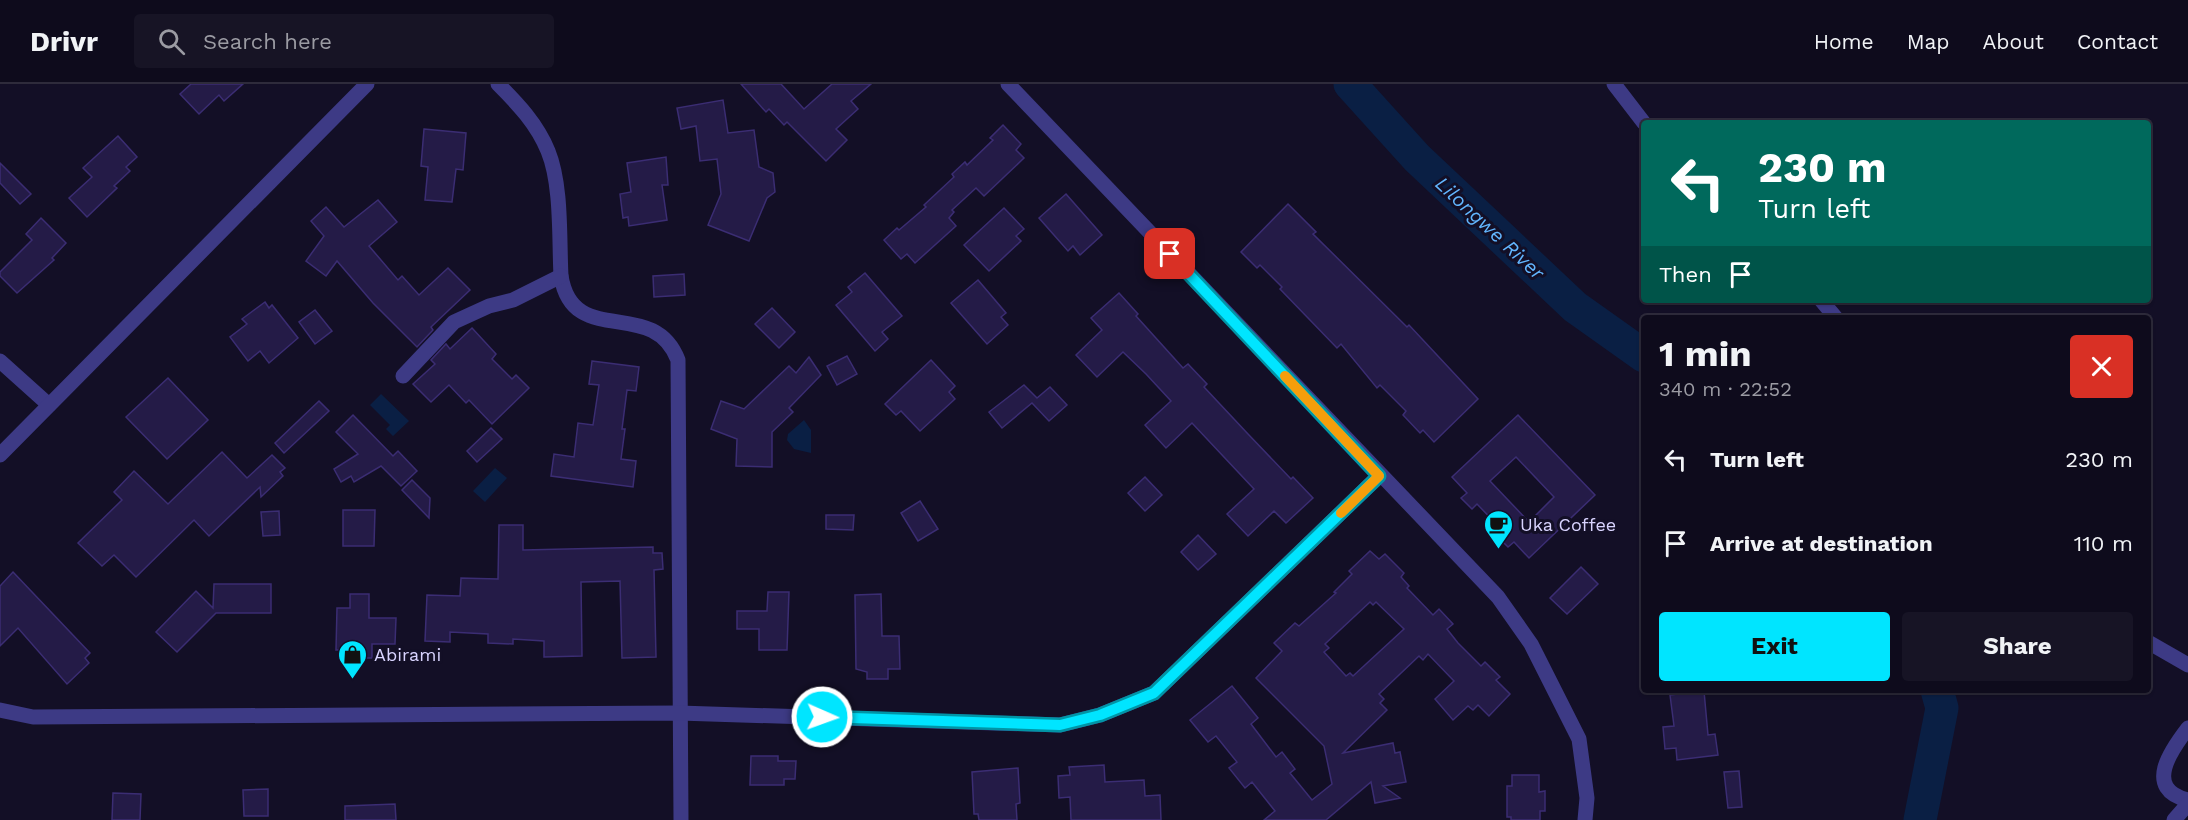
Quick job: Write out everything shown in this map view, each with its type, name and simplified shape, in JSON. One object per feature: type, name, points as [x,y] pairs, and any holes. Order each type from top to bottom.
[{"type":"street","points":[[0,455],[368,84]]},
{"type":"street","points":[[498,84],[523,110],[549,152],[554,174],[561,276],[564,290],[571,303],[592,317],[651,328],[664,335],[673,346],[678,360],[681,820]]},
{"type":"street","points":[[1008,84],[1379,476],[1498,597],[1531,644],[1580,739],[1587,798],[1585,820]]},
{"type":"street","points":[[1614,84],[1642,120]]},
{"type":"street","points":[[403,376],[454,322],[489,306],[513,300],[561,276]]},
{"type":"street","points":[[1824,303],[1834,315]]},
{"type":"street","points":[[0,361],[49,405]]},
{"type":"street","points":[[0,710],[33,717],[679,713],[1060,725],[1100,715],[1154,693],[1379,476]]},
{"type":"street","points":[[2151,644],[2188,665]]},
{"type":"street","points":[[2174,820],[2188,802],[2168,788],[2163,769],[2171,750],[2188,728]]},
{"type":"water","points":[[381,394],[409,421],[393,436],[386,429],[390,425],[370,405]]},
{"type":"water","points":[[804,420],[811,430],[811,453],[794,449],[787,440],[788,434]]},
{"type":"water","points":[[495,468],[507,478],[485,502],[473,491]]},
{"type":"building","points":[[191,84],[243,84],[224,101],[219,95],[199,114],[180,94]]},
{"type":"building","points":[[741,84],[781,84],[804,109],[832,84],[871,84],[851,101],[858,109],[836,129],[847,140],[826,161],[787,122],[784,125],[769,109],[766,112]]},
{"type":"building","points":[[723,100],[728,133],[754,130],[759,167],[773,173],[775,192],[767,198],[749,241],[708,225],[721,194],[717,159],[700,161],[696,126],[681,129],[677,108]]},
{"type":"building","points":[[1003,125],[1021,144],[1016,150],[1024,158],[984,196],[976,188],[952,210],[954,212],[949,218],[956,226],[915,263],[907,254],[901,259],[884,240],[926,207],[924,205],[954,177],[952,174],[965,162],[967,165],[993,140],[990,138]]},
{"type":"building","points":[[424,129],[466,133],[463,170],[456,169],[452,202],[425,200],[428,167],[421,166]]},
{"type":"building","points":[[118,136],[137,157],[126,167],[130,171],[114,186],[117,188],[87,217],[69,198],[92,177],[83,168]]},
{"type":"building","points":[[666,157],[668,185],[662,185],[667,220],[629,226],[628,217],[623,218],[620,194],[631,192],[627,163]]},
{"type":"building","points":[[0,163],[31,194],[20,204],[0,183]]},
{"type":"building","points":[[1066,194],[1102,235],[1080,255],[1073,246],[1068,251],[1039,218]]},
{"type":"building","points":[[378,200],[397,222],[369,246],[398,280],[402,276],[419,295],[448,268],[470,290],[431,327],[433,330],[417,347],[373,303],[337,261],[326,276],[306,261],[324,236],[311,221],[326,207],[344,227]]},
{"type":"building","points":[[1288,204],[1316,232],[1313,234],[1407,327],[1409,325],[1478,399],[1434,442],[1423,430],[1420,433],[1403,415],[1406,411],[1380,385],[1377,388],[1341,344],[1337,348],[1260,265],[1257,268],[1241,252]]},
{"type":"building","points":[[1004,208],[1024,229],[1016,236],[1021,241],[989,271],[964,245]]},
{"type":"building","points":[[41,218],[66,243],[52,258],[54,260],[17,293],[0,276],[0,272],[32,240],[26,234]]},
{"type":"building","points":[[865,273],[902,316],[882,332],[888,339],[875,351],[836,305],[852,292],[848,287]]},
{"type":"building","points":[[684,274],[685,295],[654,297],[653,276]]},
{"type":"building","points":[[978,280],[1006,313],[1001,317],[1008,325],[987,344],[951,303]]},
{"type":"building","points":[[1119,293],[1138,314],[1136,316],[1183,368],[1188,364],[1207,384],[1204,387],[1291,479],[1293,477],[1313,498],[1286,523],[1274,511],[1248,536],[1227,514],[1254,489],[1192,423],[1166,448],[1145,425],[1171,401],[1146,374],[1123,352],[1097,377],[1076,355],[1102,330],[1091,318]]},
{"type":"building","points":[[265,302],[269,308],[272,305],[298,338],[269,363],[260,351],[248,361],[230,337],[247,324],[242,319]]},
{"type":"building","points":[[772,308],[795,332],[779,348],[755,324]]},
{"type":"building","points":[[315,310],[332,331],[315,344],[299,322]]},
{"type":"building","points":[[472,328],[496,354],[492,359],[512,379],[516,375],[529,388],[492,424],[469,400],[466,403],[449,385],[431,402],[413,384],[435,364],[431,360],[446,344],[450,349]]},
{"type":"building","points":[[847,356],[857,374],[837,385],[827,366]]},
{"type":"building","points":[[809,357],[821,375],[789,408],[793,412],[772,432],[772,467],[736,466],[737,439],[711,429],[721,401],[744,409],[789,366],[796,373]]},
{"type":"building","points":[[931,360],[955,386],[949,392],[955,399],[920,431],[901,411],[896,415],[885,404]]},
{"type":"building","points":[[592,361],[639,367],[636,391],[627,390],[622,429],[625,429],[621,459],[636,461],[633,487],[551,476],[554,454],[574,457],[578,423],[593,425],[599,385],[589,384]]},
{"type":"building","points":[[168,378],[208,420],[167,459],[126,417]]},
{"type":"building","points":[[1024,385],[1037,398],[1050,387],[1067,405],[1049,421],[1032,403],[1002,428],[989,412]]},
{"type":"building","points":[[319,401],[329,411],[284,453],[275,443]]},
{"type":"building","points":[[353,415],[393,456],[398,451],[417,471],[401,486],[381,466],[354,482],[351,476],[341,482],[334,469],[358,454],[336,432]]},
{"type":"building","points":[[1518,415],[1595,495],[1529,558],[1514,542],[1508,547],[1497,536],[1503,531],[1477,504],[1472,509],[1461,498],[1467,493],[1452,477]],"holes":[[[1516,457],[1554,497],[1529,522],[1490,481]]]},
{"type":"building","points":[[491,428],[502,439],[477,462],[467,451]]},
{"type":"building","points":[[222,452],[247,478],[272,455],[285,468],[280,472],[283,476],[261,497],[260,487],[209,536],[194,520],[136,577],[114,555],[102,566],[78,543],[122,500],[114,492],[134,471],[168,504]]},
{"type":"building","points":[[1145,477],[1162,495],[1145,511],[1128,493]]},
{"type":"building","points":[[412,480],[430,498],[429,518],[402,490]]},
{"type":"building","points":[[920,501],[938,529],[918,541],[901,513]]},
{"type":"building","points":[[343,510],[375,510],[374,546],[343,546]]},
{"type":"building","points":[[279,511],[280,535],[263,536],[261,512]]},
{"type":"building","points":[[826,515],[854,515],[853,530],[826,529]]},
{"type":"building","points":[[499,525],[523,525],[523,550],[653,547],[653,553],[662,553],[663,569],[654,570],[656,657],[622,658],[620,581],[581,582],[582,656],[544,657],[544,641],[513,639],[513,644],[488,643],[488,634],[450,632],[450,642],[425,641],[427,595],[460,596],[461,578],[498,579]]},
{"type":"building","points":[[1198,535],[1216,554],[1198,570],[1181,552]]},
{"type":"building","points":[[1370,551],[1379,559],[1385,554],[1404,573],[1401,577],[1409,586],[1407,588],[1433,615],[1439,609],[1453,624],[1447,629],[1458,643],[1481,666],[1485,662],[1500,677],[1496,680],[1510,694],[1489,716],[1478,705],[1473,710],[1468,706],[1453,720],[1435,699],[1454,681],[1428,654],[1423,660],[1419,656],[1379,694],[1384,699],[1380,703],[1387,710],[1343,753],[1393,743],[1395,753],[1400,752],[1406,782],[1383,786],[1400,798],[1375,803],[1371,782],[1326,820],[1264,820],[1275,811],[1252,782],[1245,788],[1229,768],[1237,762],[1216,736],[1208,742],[1190,720],[1232,686],[1258,718],[1251,724],[1276,757],[1282,752],[1295,769],[1290,773],[1312,800],[1332,784],[1324,746],[1256,678],[1282,651],[1274,643],[1295,623],[1299,626],[1336,593],[1334,592],[1352,574],[1349,571]],"holes":[[[1370,602],[1373,605],[1376,602],[1404,629],[1353,676],[1350,673],[1346,676],[1324,652],[1329,648],[1325,644]]]},
{"type":"building","points":[[1581,567],[1598,584],[1567,614],[1550,598]]},
{"type":"building","points":[[13,572],[90,653],[85,658],[89,663],[67,684],[18,628],[0,646],[0,586]]},
{"type":"building","points":[[214,584],[271,584],[271,613],[216,613],[177,652],[156,632],[196,591],[213,608]]},
{"type":"building","points":[[768,592],[789,592],[787,650],[759,650],[759,629],[737,629],[737,611],[767,611]]},
{"type":"building","points":[[350,594],[369,594],[369,618],[396,618],[395,644],[372,644],[372,658],[348,658],[340,656],[340,650],[336,650],[337,608],[350,608]]},
{"type":"building","points":[[881,594],[882,636],[899,636],[900,669],[888,669],[888,679],[867,679],[867,672],[856,669],[855,595]]},
{"type":"building","points":[[1704,693],[1708,735],[1715,734],[1718,755],[1677,760],[1676,748],[1665,749],[1663,727],[1674,726],[1670,695]]},
{"type":"building","points":[[751,756],[778,756],[778,761],[796,761],[795,779],[784,779],[784,785],[750,785]]},
{"type":"building","points":[[1104,765],[1105,782],[1144,780],[1145,796],[1160,795],[1161,820],[1071,820],[1070,797],[1059,798],[1058,776],[1070,775],[1069,767]]},
{"type":"building","points":[[1018,768],[1020,803],[1016,804],[1017,820],[979,820],[978,814],[974,814],[972,772]]},
{"type":"building","points":[[1739,771],[1742,807],[1728,808],[1724,772]]},
{"type":"building","points":[[1512,775],[1539,775],[1539,792],[1545,791],[1545,811],[1540,811],[1540,820],[1511,820],[1511,817],[1507,817],[1507,786],[1512,786]]},
{"type":"building","points":[[268,789],[268,816],[244,816],[243,790]]},
{"type":"building","points":[[113,793],[141,794],[140,820],[112,820]]},
{"type":"building","points":[[395,804],[396,820],[345,820],[345,806]]},
{"type":"waterway","name":"Lilongwe River","points":[[1350,84],[1417,158],[1575,307],[1641,354]]},
{"type":"waterway","name":"Lilongwe River","points":[[1920,820],[1942,708],[1938,693]]},
{"type":"slow traffic","points":[[1285,376],[1379,476],[1341,513]]},
{"type":"place","name":"Uka Coffee","points":[[1499,550]]},
{"type":"place","name":"Abirami","points":[[353,680]]},
{"type":"route","points":[[822,717],[1060,725],[1100,715],[1154,693],[1379,476],[1170,254]]}]
